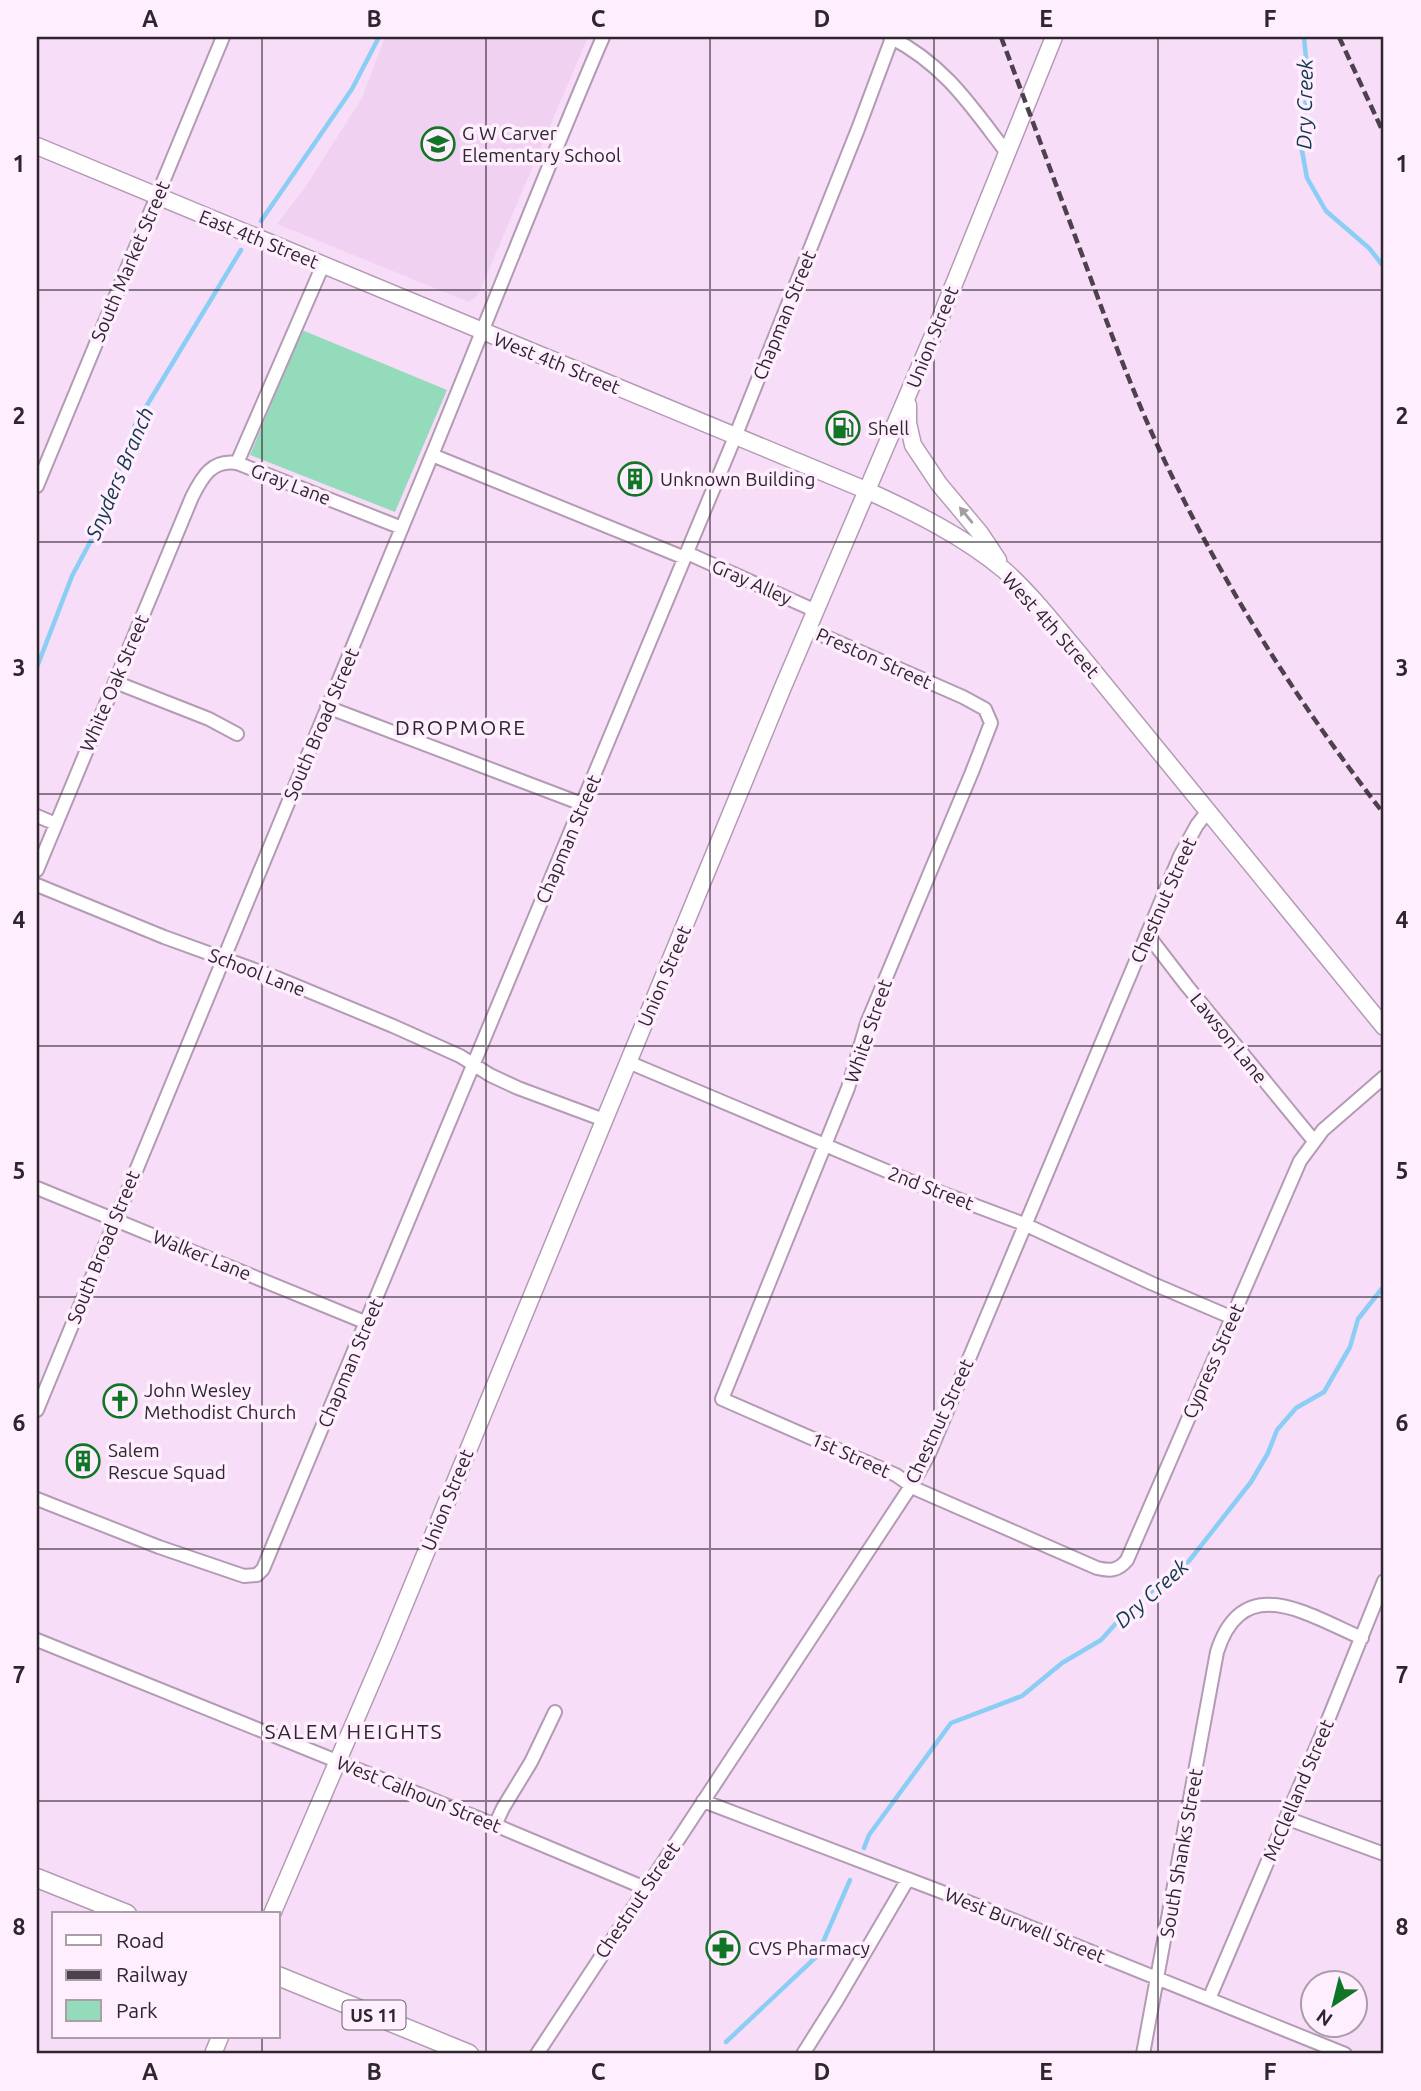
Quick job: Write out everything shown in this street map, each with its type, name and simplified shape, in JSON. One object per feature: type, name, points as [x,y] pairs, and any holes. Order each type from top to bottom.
[{"type":"main road","points":[[37,1878],[122,1912]]},
{"type":"main road","name":"US 11","points":[[280,1977],[469,2054]]},
{"type":"street","name":"South Market Street","points":[[37,483],[223,37]]},
{"type":"street","name":"South Broad Street","points":[[37,1410],[603,37]]},
{"type":"street","points":[[891,37],[936,66],[1007,153]]},
{"type":"street","name":"Chapman Street","points":[[37,1499],[244,1576],[257,1574],[262,1569],[735,437],[853,142],[891,37]]},
{"type":"street","name":"Union Street","points":[[273,1912],[388,1642],[808,629],[908,396],[1054,37]]},
{"type":"street","name":"East 4th Street","points":[[37,146],[481,332]]},
{"type":"street","points":[[237,463],[323,265]]},
{"type":"street","name":"West 4th Street","points":[[481,332],[868,491],[953,534],[1005,571],[1069,641],[1384,1027]]},
{"type":"street","points":[[908,396],[908,423],[913,445],[939,484],[980,533],[1005,571]]},
{"type":"street","name":"Gray Alley","points":[[432,454],[686,555],[816,611]]},
{"type":"street","name":"Gray Lane","points":[[192,497],[201,480],[213,467],[227,462],[237,463],[402,528]]},
{"type":"street","name":"White Oak Street","points":[[37,870],[192,497]]},
{"type":"street","name":"Preston Street","points":[[808,629],[941,687]]},
{"type":"street","points":[[115,682],[209,719],[237,734]]},
{"type":"street","name":"White Street","points":[[722,1399],[848,1088],[867,1023],[990,728],[989,715],[985,709],[941,687]]},
{"type":"street","points":[[327,707],[582,804]]},
{"type":"street","name":"Chestnut Street","points":[[537,2054],[911,1486],[929,1454],[1180,856],[1196,825],[1208,811]]},
{"type":"street","points":[[37,816],[56,824]]},
{"type":"street","name":"School Lane","points":[[37,885],[393,1026],[519,1088],[604,1120]]},
{"type":"street","name":"Lawson Lane","points":[[1147,934],[1314,1141]]},
{"type":"street","name":"2nd Street","points":[[628,1062],[915,1183],[1024,1224],[1233,1318]]},
{"type":"street","name":"Cypress Street","points":[[1017,1534],[1097,1568],[1117,1569],[1127,1560],[1290,1181],[1323,1130],[1384,1077]]},
{"type":"street","name":"Walker Lane","points":[[37,1188],[367,1323]]},
{"type":"street","name":"1st Street","points":[[722,1399],[896,1475],[911,1486],[1017,1534]]},
{"type":"street","name":"McClelland Street","points":[[1209,1998],[1384,1581]]},
{"type":"street","name":"South Shanks Street","points":[[1143,2054],[1217,1652],[1225,1633],[1237,1616],[1246,1609],[1272,1604],[1300,1611],[1362,1638]]},
{"type":"street","name":"West Calhoun Street","points":[[37,1640],[645,1888]]},
{"type":"street","points":[[495,1825],[531,1762],[555,1712]]},
{"type":"street","name":"West Burwell Street","points":[[703,1801],[908,1879],[1345,2054]]},
{"type":"street","points":[[1286,1818],[1384,1854]]},
{"type":"street","points":[[803,2054],[908,1879]]},
{"type":"shaded area","name":"G W Carver Elementary School","points":[[385,37],[588,37],[478,295],[469,302],[277,224],[304,189],[362,98]]},
{"type":"green space","points":[[302,330],[447,390],[395,512],[250,455]]},
{"type":"waterway","name":"Snyders Branch","points":[[261,221],[352,89],[379,37]]},
{"type":"waterway","name":"Dry Creek","points":[[1304,37],[1308,80],[1301,145],[1307,178],[1326,211],[1369,248],[1384,267]]},
{"type":"waterway","name":"Snyders Branch","points":[[37,667],[72,576],[96,531],[135,425],[241,250]]},
{"type":"waterway","name":"Dry Creek","points":[[864,1848],[869,1835],[951,1723],[1022,1696],[1062,1663],[1101,1640],[1127,1611],[1189,1561],[1251,1482],[1268,1453],[1277,1430],[1296,1408],[1324,1392],[1350,1347],[1358,1319],[1384,1286]]},
{"type":"waterway","name":"Dry Creek","points":[[726,2042],[817,1956],[850,1880]]},
{"type":"railway","points":[[1001,37],[1114,340],[1169,470],[1241,605],[1295,691],[1384,814]]},
{"type":"railway","points":[[1339,37],[1384,134]]},
{"type":"place","name":"G W Carver Elementary School","points":[[438,144]]},
{"type":"place","name":"Shell","points":[[843,428]]},
{"type":"place","name":"Unknown Building","points":[[635,479]]},
{"type":"place","name":"John Wesley Methodist Church","points":[[120,1401]]},
{"type":"place","name":"Salem Rescue Squad","points":[[83,1461]]},
{"type":"place","name":"CVS Pharmacy","points":[[723,1948]]},
{"type":"district","name":"DROPMORE","points":[[461,727]]},
{"type":"district","name":"SALEM HEIGHTS","points":[[354,1731]]}]
